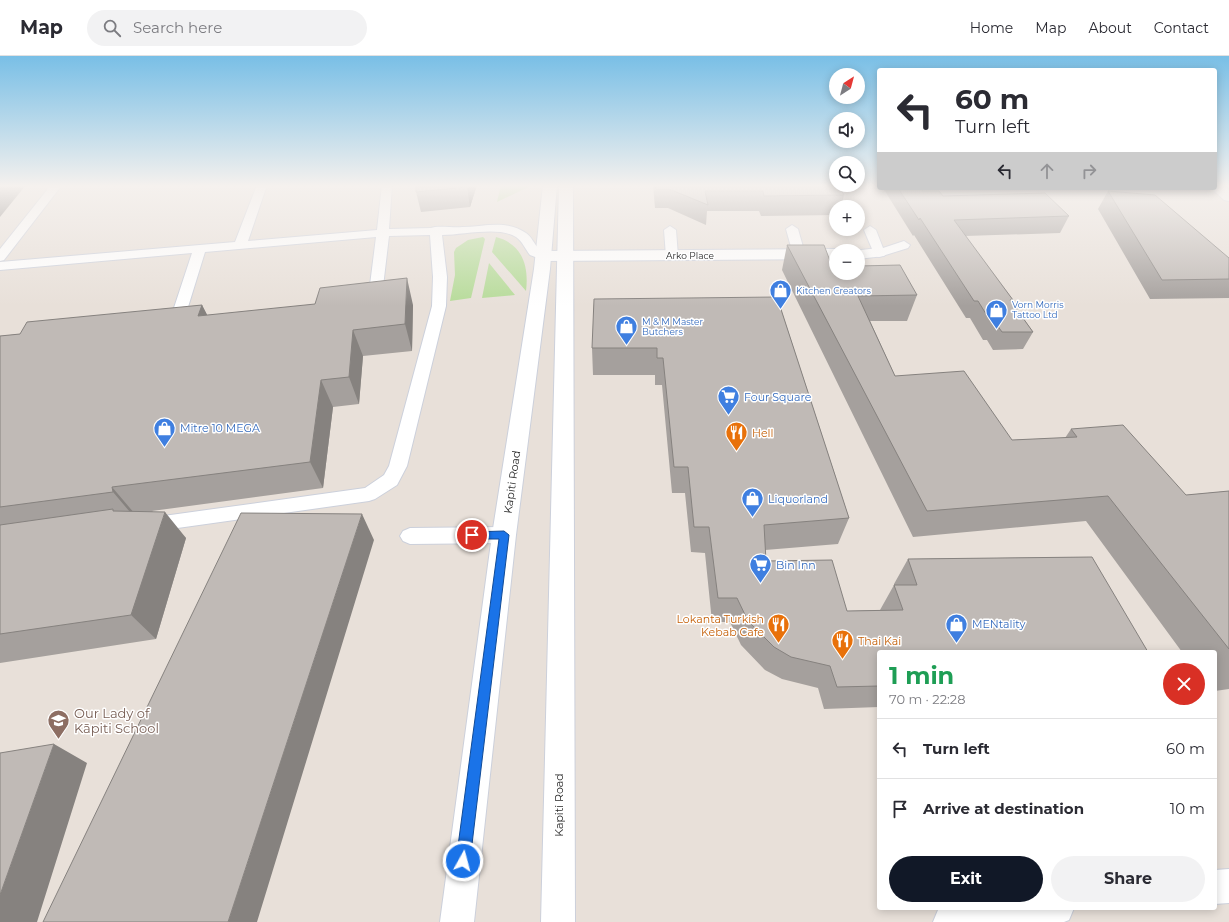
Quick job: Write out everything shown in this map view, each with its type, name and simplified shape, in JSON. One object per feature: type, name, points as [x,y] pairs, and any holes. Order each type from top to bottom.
[{"type":"main road","name":"Kapiti Road","points":[[552,225],[554,256],[558,922]]},
{"type":"main road","name":"Kapiti Road","points":[[456,922],[504,535],[559,225]]},
{"type":"main road","name":"Arko Place","points":[[554,256],[829,254]]},
{"type":"main road","points":[[865,254],[879,254]]},
{"type":"main road","points":[[462,876],[470,922]]},
{"type":"main road","points":[[1217,888],[1229,886]]},
{"type":"main road","points":[[950,922],[1042,910]]},
{"type":"lane","points":[[0,257],[25,225]]},
{"type":"lane","points":[[240,245],[247,225]]},
{"type":"lane","points":[[356,303],[362,302],[375,295],[384,225]]},
{"type":"lane","points":[[0,266],[384,233],[436,230],[464,231],[492,228],[507,229],[521,235],[531,245],[534,252],[554,256]]},
{"type":"lane","points":[[792,229],[799,254]]},
{"type":"lane","points":[[133,527],[369,494],[391,480],[398,466],[439,306],[440,277],[436,230]]},
{"type":"lane","points":[[670,230],[672,256]]},
{"type":"lane","points":[[870,230],[879,254],[904,245]]},
{"type":"lane","points":[[161,321],[183,319],[200,248]]},
{"type":"lane","points":[[410,536],[504,535]]},
{"type":"green space","points":[[483,237],[485,239],[471,298],[450,301],[455,275],[454,252],[456,248],[468,240]]},
{"type":"green space","points":[[496,237],[505,240],[512,245],[522,258],[526,273],[526,291],[492,252]]},
{"type":"green space","points":[[489,263],[515,295],[482,298]]},
{"type":"building","points":[[925,225],[958,225],[1013,300],[1010,300],[1033,332],[1002,332],[995,322],[991,322],[978,301],[974,301]]},
{"type":"building","points":[[1129,225],[1191,225],[1229,258],[1229,279],[1162,280]]},
{"type":"building","points":[[787,245],[824,245],[829,258],[829,280],[865,280],[865,266],[900,265],[917,295],[858,296],[895,376],[964,371],[1012,440],[1077,437],[1071,429],[1123,425],[1186,495],[1229,491],[1229,649],[1108,496],[927,511]]},
{"type":"building","name":"Mitre 10 MEGA","points":[[407,278],[405,324],[353,330],[349,377],[321,380],[310,462],[112,487],[113,492],[0,507],[0,336],[20,334],[27,322],[202,305],[198,316],[315,304],[320,288]]},
{"type":"building","points":[[777,297],[849,518],[764,525],[766,561],[832,560],[847,611],[903,610],[894,585],[917,585],[908,559],[1092,557],[1147,650],[877,650],[877,686],[837,687],[830,666],[791,657],[774,647],[748,621],[737,598],[718,598],[709,527],[694,527],[688,467],[674,467],[663,358],[657,358],[657,348],[592,348],[594,299]]},
{"type":"building","points":[[113,509],[113,511],[165,512],[131,615],[0,634],[0,525]]},
{"type":"building","points":[[241,513],[362,514],[228,922],[43,922]]},
{"type":"building","points":[[54,744],[0,895],[0,753]]},
{"type":"place","name":"Kitchen Creators","points":[[781,310]]},
{"type":"place","name":"Vorn Morris Tattoo Ltd","points":[[996,330]]},
{"type":"place","name":"M & M Master Butchers","points":[[627,346]]},
{"type":"place","name":"Four Square","points":[[729,416]]},
{"type":"place","name":"Mitre 10 MEGA","points":[[164,448]]},
{"type":"place","name":"Hell","points":[[737,452]]},
{"type":"place","name":"Liquorland","points":[[753,518]]},
{"type":"place","name":"Bin Inn","points":[[760,584]]},
{"type":"place","name":"Lokanta Turkish Kebab Cafe","points":[[779,644]]},
{"type":"place","name":"MENtality","points":[[956,644]]},
{"type":"place","name":"Thai Kai","points":[[843,660]]},
{"type":"place","name":"Our Lady of Kāpiti School","points":[[58,740]]},
{"type":"route","points":[[463,861],[504,535],[472,535]]}]
